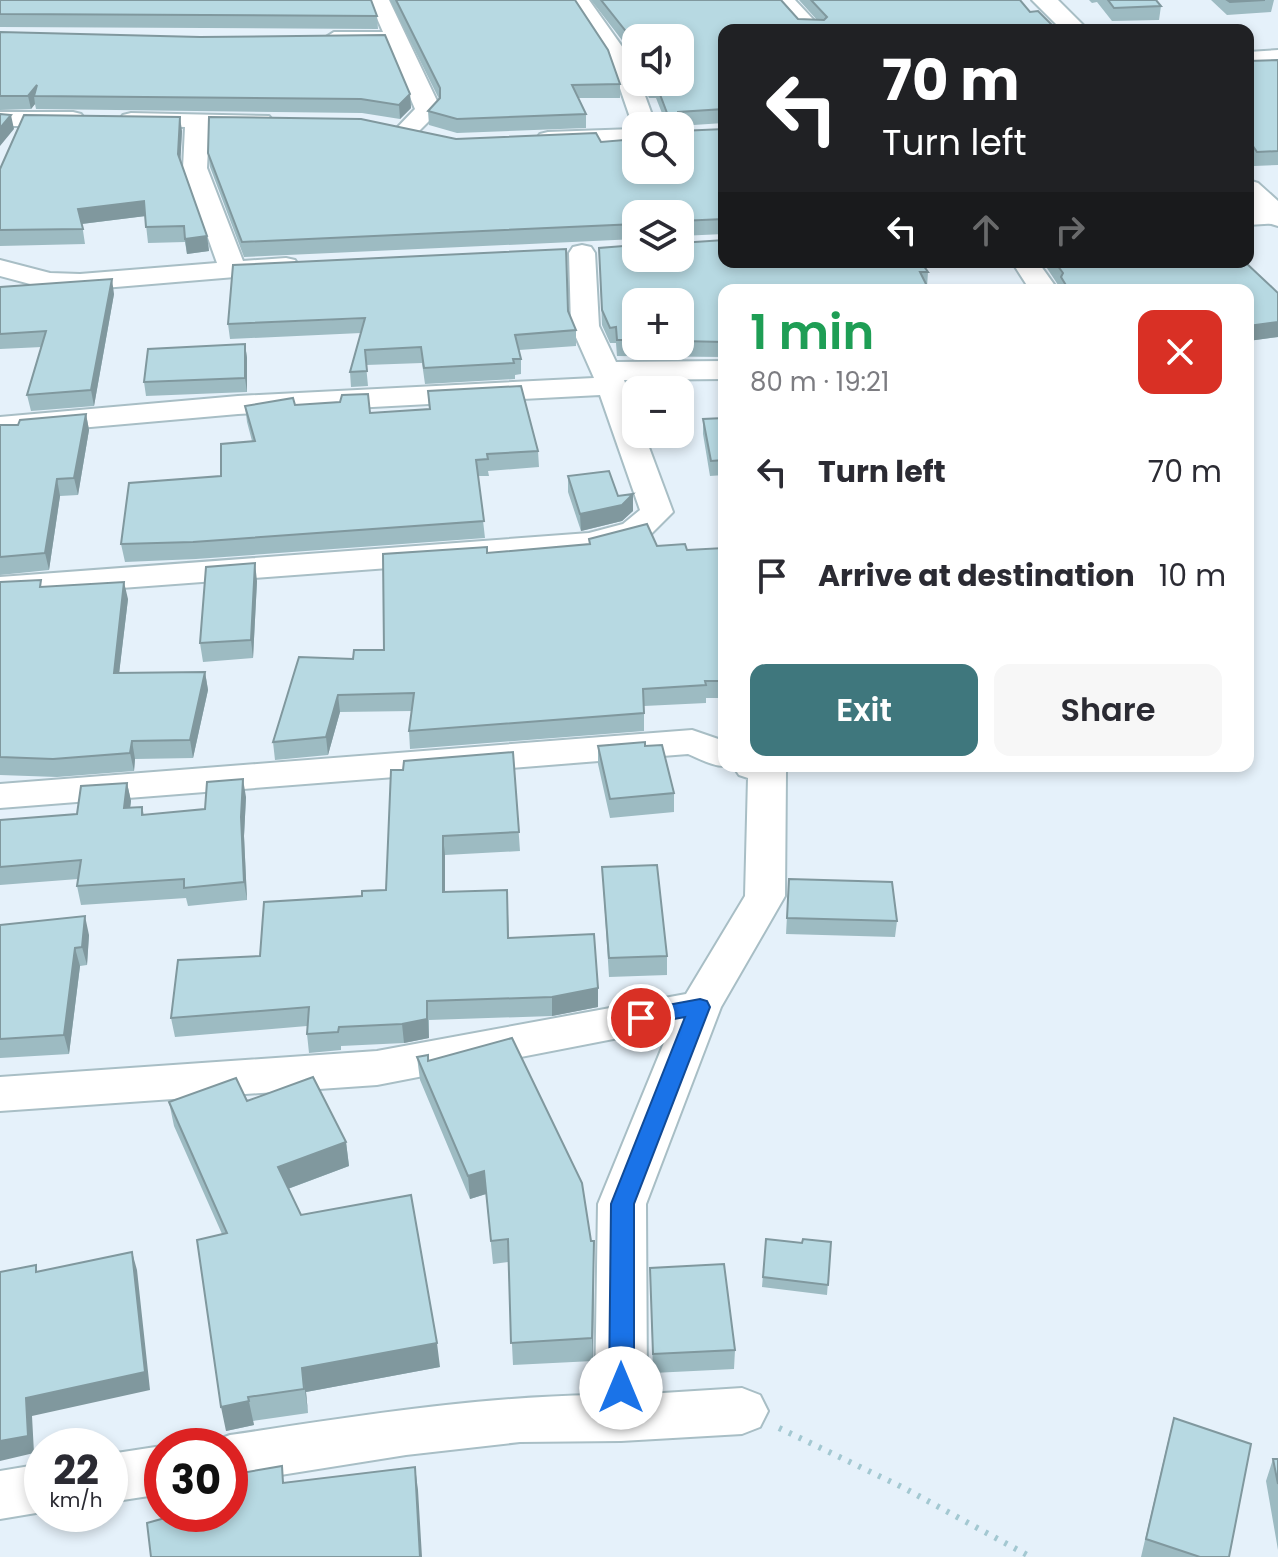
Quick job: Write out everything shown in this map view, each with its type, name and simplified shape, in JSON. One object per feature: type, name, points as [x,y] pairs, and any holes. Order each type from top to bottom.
[{"type":"street","points":[[379,0],[426,103],[427,110],[407,131]]},
{"type":"street","points":[[579,0],[622,62],[639,112]]},
{"type":"street","points":[[783,0],[806,24]]},
{"type":"street","points":[[1044,0],[1070,24]]},
{"type":"street","points":[[306,39],[395,38]]},
{"type":"street","points":[[1254,59],[1278,57]]},
{"type":"street","points":[[0,119],[287,122]]},
{"type":"street","points":[[197,120],[195,168],[232,269]]},
{"type":"street","points":[[532,140],[622,137]]},
{"type":"street","points":[[1254,198],[1267,217]]},
{"type":"street","points":[[0,587],[590,543],[635,531],[657,512],[609,379],[585,326],[596,252],[550,254]]},
{"type":"street","points":[[0,268],[49,281],[80,282],[312,265]]},
{"type":"street","points":[[0,426],[238,405],[718,370]]},
{"type":"street","points":[[0,796],[692,742],[718,753]]},
{"type":"street","points":[[621,1418],[622,1204],[700,1007],[765,896],[767,772]]},
{"type":"street","points":[[0,1094],[377,1068],[700,1007]]},
{"type":"street","points":[[248,1456],[406,1432],[520,1419],[621,1418],[742,1411]]},
{"type":"street","points":[[0,1495],[24,1491]]},
{"type":"path","points":[[742,1411],[904,1488],[1031,1557]]},
{"type":"building","points":[[0,0],[371,0],[377,16],[0,14]]},
{"type":"building","points":[[396,0],[575,0],[608,50],[620,84],[572,85],[586,114],[457,119],[428,111],[440,98],[440,88]]},
{"type":"building","points":[[601,0],[781,0],[798,19],[824,20],[827,17],[811,0],[1020,0],[1030,12],[1038,11],[1051,24],[718,24],[718,109],[667,112],[661,96],[694,96],[694,24],[622,24],[622,26]]},
{"type":"building","points":[[1108,0],[1156,0],[1161,6],[1114,8]]},
{"type":"building","points":[[0,32],[200,37],[385,35],[410,94],[399,105],[361,99],[34,96],[37,85],[28,96],[0,96]]},
{"type":"building","points":[[1278,60],[1278,151],[1257,152],[1254,148],[1254,61]]},
{"type":"building","points":[[0,114],[11,115],[0,128]]},
{"type":"building","points":[[24,115],[180,117],[178,154],[207,236],[185,239],[184,226],[146,227],[144,201],[78,209],[83,229],[0,230],[0,169]]},
{"type":"building","points":[[209,117],[361,119],[456,139],[596,133],[601,142],[622,140],[622,184],[694,184],[694,130],[718,129],[718,219],[694,220],[694,200],[622,200],[622,225],[242,242],[208,153]]},
{"type":"building","points":[[718,240],[718,268],[925,268],[928,272],[920,272],[926,284],[718,284],[718,342],[694,341],[694,288],[622,288],[622,340],[617,340],[616,327],[610,328],[602,310],[599,248],[622,246],[622,272],[694,272],[694,242]]},
{"type":"building","points":[[566,249],[568,311],[576,330],[515,335],[521,359],[513,359],[514,363],[424,368],[421,347],[365,350],[367,371],[350,372],[365,318],[228,324],[233,265]]},
{"type":"building","points":[[1059,268],[1251,268],[1278,293],[1278,322],[1254,325],[1254,284],[1065,284],[1061,277],[1063,273]]},
{"type":"building","points":[[112,279],[91,390],[27,395],[46,331],[0,334],[0,287]]},
{"type":"building","points":[[245,344],[245,378],[144,382],[148,349]]},
{"type":"building","points":[[521,386],[538,451],[487,454],[488,459],[476,460],[484,521],[193,542],[121,544],[129,483],[221,476],[221,444],[255,441],[245,406],[293,398],[295,405],[340,402],[342,395],[368,394],[370,413],[430,409],[428,391]]},
{"type":"building","points":[[86,414],[74,478],[57,479],[45,553],[0,557],[0,425],[18,425],[20,420]]},
{"type":"building","points":[[718,418],[718,460],[711,461],[703,419]]},
{"type":"building","points":[[609,471],[618,496],[633,494],[622,505],[580,514],[568,476]]},
{"type":"building","points":[[647,524],[657,546],[685,544],[687,550],[718,548],[718,681],[705,681],[706,685],[643,689],[644,713],[409,731],[414,693],[338,695],[326,737],[273,742],[299,657],[353,659],[354,650],[384,650],[383,554],[487,547],[487,553],[590,544],[589,539]]},
{"type":"building","points":[[255,563],[251,640],[200,643],[206,567]]},
{"type":"building","points":[[41,580],[40,587],[124,582],[114,673],[205,672],[190,740],[132,741],[130,753],[53,759],[0,757],[0,582]]},
{"type":"building","points":[[645,742],[645,746],[662,745],[674,793],[610,799],[598,746]]},
{"type":"building","points":[[513,752],[519,832],[443,836],[443,892],[507,890],[508,938],[594,934],[598,988],[552,997],[427,1001],[427,1019],[402,1024],[339,1027],[338,1032],[307,1034],[309,1007],[171,1018],[178,960],[260,956],[264,902],[362,896],[362,891],[386,890],[391,770],[403,770],[404,761]]},
{"type":"building","points":[[243,779],[244,882],[184,888],[184,879],[77,886],[81,860],[0,867],[0,820],[77,814],[81,786],[127,783],[124,808],[142,807],[142,815],[205,809],[207,782]]},
{"type":"building","points":[[657,865],[667,956],[609,958],[602,867]]},
{"type":"building","points":[[789,879],[892,882],[897,921],[787,918]]},
{"type":"building","points":[[85,916],[82,947],[75,948],[64,1035],[0,1039],[0,925]]},
{"type":"building","points":[[512,1038],[582,1183],[591,1241],[594,1241],[592,1338],[511,1343],[508,1239],[491,1241],[484,1171],[468,1176],[417,1057],[428,1055],[428,1061]]},
{"type":"building","points":[[313,1077],[346,1142],[278,1167],[301,1215],[411,1195],[437,1343],[302,1368],[304,1389],[248,1397],[249,1401],[221,1407],[197,1240],[227,1233],[169,1102],[236,1078],[247,1101]]},
{"type":"building","points":[[766,1239],[831,1242],[828,1285],[763,1277]]},
{"type":"building","points":[[132,1252],[145,1372],[26,1398],[28,1428],[24,1428],[24,1437],[0,1441],[0,1272],[36,1265],[36,1272]]},
{"type":"building","points":[[724,1264],[735,1350],[653,1354],[650,1268]]},
{"type":"building","points":[[1174,1418],[1251,1444],[1229,1557],[1200,1557],[1146,1539]]},
{"type":"building","points":[[1273,1459],[1278,1459],[1278,1484]]},
{"type":"building","points":[[282,1466],[283,1483],[415,1467],[420,1557],[151,1557],[148,1532],[248,1532],[248,1472]]},
{"type":"route","points":[[621,1388],[622,1204],[700,1007],[641,1018]]}]
